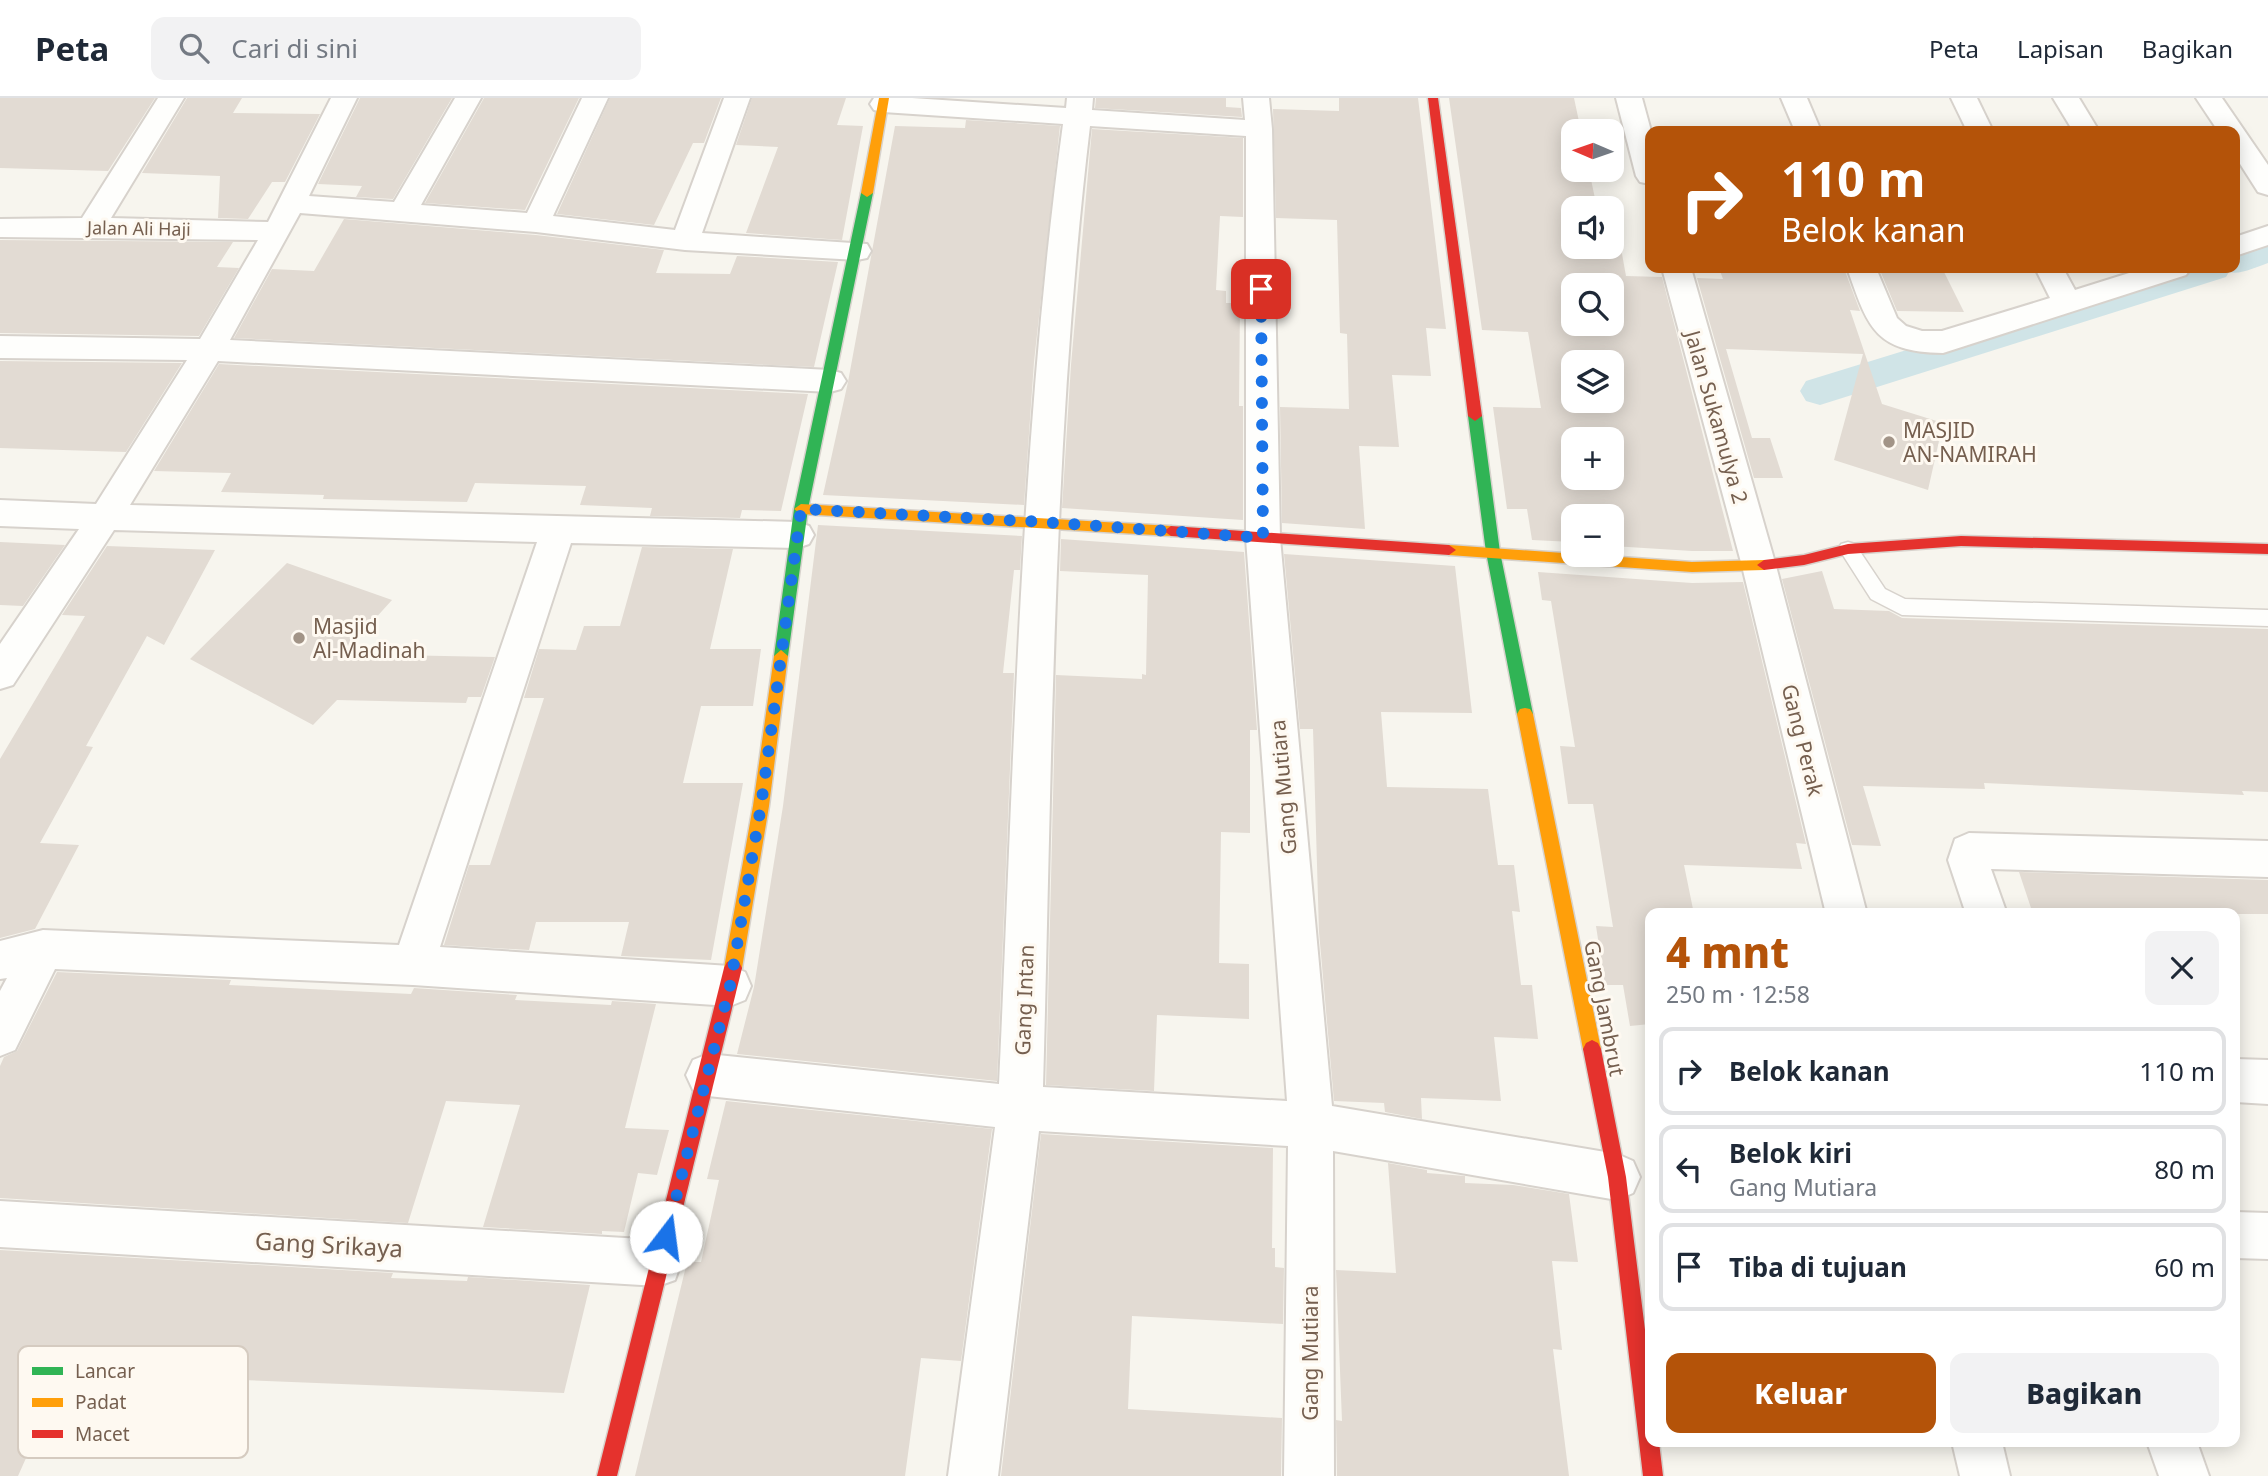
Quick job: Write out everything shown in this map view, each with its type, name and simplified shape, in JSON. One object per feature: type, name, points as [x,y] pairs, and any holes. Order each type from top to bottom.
[{"type":"street","points":[[91,227],[171,98]]},
{"type":"street","points":[[0,674],[105,517],[209,350],[278,230],[344,98]]},
{"type":"street","points":[[402,213],[468,98]]},
{"type":"street","points":[[536,223],[595,98]]},
{"type":"street","points":[[685,241],[737,98]]},
{"type":"street","name":"Gang Jambrut","points":[[1433,98],[1493,552],[1617,1177],[1645,1410]]},
{"type":"street","points":[[1629,98],[1645,157]]},
{"type":"street","points":[[1794,98],[1806,126]]},
{"type":"street","points":[[1964,98],[1978,126]]},
{"type":"street","points":[[2066,98],[2083,126]]},
{"type":"street","points":[[2209,98],[2228,126]]},
{"type":"street","points":[[607,1476],[730,986],[761,806],[799,522],[857,251],[883,101],[1257,113]]},
{"type":"street","name":"Gang Intan","points":[[973,1476],[1020,1108],[1044,522],[1060,254],[1078,108]]},
{"type":"street","name":"Gang Mutiara","points":[[1257,113],[1263,538],[1311,1125],[1309,1476]]},
{"type":"street","points":[[2240,144],[2268,186]]},
{"type":"street","points":[[292,203],[536,223],[685,241],[857,251]]},
{"type":"street","name":"Jalan Ali Haji","points":[[0,228],[278,230]]},
{"type":"street","points":[[2240,245],[2268,235]]},
{"type":"street","name":"Jalan Sukamulya 2","points":[[1677,273],[1759,566]]},
{"type":"street","points":[[1864,273],[1883,322],[1894,334],[1915,342],[1943,342],[2158,273]]},
{"type":"street","points":[[2052,273],[2067,302]]},
{"type":"street","points":[[0,347],[209,350],[830,381]]},
{"type":"street","points":[[0,513],[558,529],[799,522],[1044,522],[1692,567],[1759,566],[1848,549],[1908,543],[2018,541],[2268,549]]},
{"type":"street","points":[[413,965],[558,529]]},
{"type":"street","name":"Gang Perak","points":[[1759,566],[1845,908]]},
{"type":"street","points":[[1985,908],[1968,860],[1969,851],[2268,859]]},
{"type":"street","points":[[0,960],[43,949],[413,965],[730,986]]},
{"type":"street","points":[[0,1035],[43,949]]},
{"type":"street","points":[[708,1075],[1020,1108],[1311,1125],[1617,1177]]},
{"type":"street","points":[[2240,1081],[2268,1082]]},
{"type":"street","name":"Gang Srikaya","points":[[0,1224],[659,1264]]},
{"type":"street","points":[[2240,1235],[2268,1236]]},
{"type":"street","name":"Gang Jambrut","points":[[1650,1447],[1653,1476]]},
{"type":"street","points":[[1978,1447],[1985,1476]]},
{"type":"street","points":[[2174,1447],[2184,1476]]},
{"type":"lane","points":[[1848,549],[1878,594],[1891,603],[1915,609],[2268,618]]},
{"type":"building","points":[[0,98],[155,98],[108,171],[0,168]]},
{"type":"building","points":[[187,98],[242,98],[233,113],[320,114],[285,182],[272,182],[248,219],[218,218],[220,176],[142,173]]},
{"type":"building","points":[[360,98],[452,98],[393,199],[356,197],[362,186],[318,184]]},
{"type":"building","points":[[484,98],[579,98],[525,210],[425,203]]},
{"type":"building","points":[[610,98],[721,98],[704,143],[693,143],[654,225],[557,214]]},
{"type":"building","points":[[752,98],[846,98],[837,125],[863,126],[842,240],[746,233],[778,147],[736,145]]},
{"type":"building","points":[[1096,98],[1226,98],[1226,107],[1241,108],[1242,117],[1095,108]]},
{"type":"building","points":[[1339,98],[1418,98],[1446,329],[1426,328],[1431,376],[1392,375],[1399,447],[1359,446],[1365,529],[1282,523],[1280,407],[1349,409],[1347,334],[1340,333],[1337,220],[1276,218],[1273,109],[1339,111]]},
{"type":"building","points":[[1449,98],[1574,98],[1578,119],[1561,119],[1561,182],[1592,182],[1594,196],[1561,196],[1561,259],[1623,259],[1626,276],[1662,277],[1733,551],[1624,547],[1624,504],[1561,504],[1561,541],[1532,540],[1527,509],[1507,509],[1493,407],[1541,408],[1528,332],[1482,330]]},
{"type":"building","points":[[966,120],[1060,126],[1034,362],[1024,505],[823,495],[848,382],[895,126],[965,128]]},
{"type":"building","points":[[1092,129],[1243,138],[1243,217],[1220,216],[1216,290],[1226,291],[1226,303],[1240,303],[1239,406],[1243,406],[1243,520],[1062,508],[1071,365]]},
{"type":"building","points":[[344,219],[536,235],[664,250],[656,273],[730,274],[737,256],[838,262],[814,367],[234,338],[272,269],[314,271]]},
{"type":"building","points":[[0,240],[233,242],[217,267],[239,268],[199,336],[0,333]]},
{"type":"building","points":[[1721,273],[1846,273],[1860,311],[1850,310],[1882,404],[1943,423],[1928,490],[1834,460],[1863,354],[1726,349],[1752,438],[1770,438],[1783,478],[1754,478],[1697,278],[1723,279]]},
{"type":"building","points":[[1881,273],[1944,273],[1964,312],[1897,311]]},
{"type":"building","points":[[0,361],[182,363],[126,452],[0,448]]},
{"type":"building","points":[[219,364],[808,394],[781,511],[742,510],[740,518],[650,516],[652,508],[580,505],[586,486],[475,483],[467,502],[323,499],[324,495],[221,492],[231,473],[154,471]]},
{"type":"building","points":[[818,525],[1022,536],[1020,570],[1014,570],[1003,673],[1014,673],[997,1081],[737,1054],[754,987],[783,806]]},
{"type":"building","points":[[1061,539],[1244,552],[1257,730],[1250,730],[1250,833],[1221,832],[1219,963],[1249,964],[1249,1019],[1157,1015],[1154,1091],[1046,1085],[1056,675],[1142,679],[1142,674],[1146,675],[1148,575],[1060,571]]},
{"type":"building","points":[[0,542],[65,545],[23,606],[0,605]]},
{"type":"building","points":[[107,546],[215,550],[164,645],[147,636],[86,746],[93,747],[40,843],[79,845],[35,929],[0,938],[0,759],[85,616],[62,615]]},
{"type":"building","points":[[642,547],[733,549],[710,649],[761,649],[753,706],[701,706],[683,783],[743,783],[711,960],[621,956],[629,922],[536,922],[529,950],[444,945],[469,865],[490,865],[544,698],[524,698],[539,649],[576,650],[584,626],[620,626]]},
{"type":"building","points":[[1284,554],[1455,566],[1472,713],[1381,712],[1387,787],[1488,789],[1498,865],[1514,865],[1520,912],[1512,911],[1521,985],[1532,985],[1538,1039],[1494,1037],[1501,1101],[1421,1098],[1422,1119],[1385,1112],[1384,1103],[1334,1101],[1319,932],[1313,729],[1300,729]]},
{"type":"building","points":[[287,563],[392,600],[343,654],[495,657],[481,697],[468,697],[466,703],[337,700],[313,725],[190,659]]},
{"type":"building","points":[[1822,571],[1834,609],[1889,611],[1902,618],[2268,629],[2268,792],[2242,791],[2244,795],[1984,783],[1985,789],[1863,786],[1881,846],[1852,845],[1782,579]]},
{"type":"building","points":[[1538,572],[1692,583],[1743,582],[1806,844],[1796,843],[1802,869],[1684,865],[1693,908],[1645,908],[1645,1024],[1630,1026],[1623,985],[1605,985],[1596,926],[1613,927],[1593,804],[1568,804],[1560,746],[1575,747],[1551,601],[1542,600]]},
{"type":"building","points":[[2019,872],[2268,880],[2268,914],[2240,914],[2240,908],[2031,908]]},
{"type":"building","points":[[57,972],[231,980],[229,985],[411,994],[414,988],[517,995],[515,1000],[611,1005],[612,1001],[656,1004],[625,1128],[669,1130],[657,1175],[638,1173],[624,1232],[602,1231],[602,1234],[483,1227],[520,1105],[446,1101],[408,1223],[0,1198],[0,1066],[4,1057],[17,1051]]},
{"type":"building","points":[[726,1101],[992,1129],[961,1361],[921,1358],[905,1476],[635,1476],[687,1262],[701,1262],[719,1180],[707,1179]]},
{"type":"building","points":[[1041,1134],[1273,1148],[1272,1248],[1275,1248],[1275,1267],[1284,1268],[1283,1324],[1132,1316],[1128,1409],[1282,1418],[1281,1476],[1001,1476]]},
{"type":"building","points":[[1388,1163],[1427,1170],[1427,1173],[1465,1176],[1465,1183],[1513,1185],[1569,1194],[1578,1262],[1552,1261],[1562,1350],[1553,1349],[1569,1476],[1337,1476],[1336,1420],[1342,1421],[1336,1270],[1396,1273]]},
{"type":"building","points":[[0,1250],[393,1273],[391,1278],[467,1281],[468,1277],[590,1285],[564,1393],[248,1380],[248,1346],[18,1346],[18,1458],[26,1458],[18,1476],[0,1476]]},
{"type":"waterway","points":[[2240,259],[2268,250]]},
{"type":"waterway","points":[[1820,391],[2197,273]]},
{"type":"traffic: fast","points":[[781,656],[801,509],[867,193]]},
{"type":"traffic: fast","points":[[1475,416],[1493,552],[1525,714]]},
{"type":"traffic: slow","points":[[867,193],[884,98]]},
{"type":"traffic: slow","points":[[801,509],[1171,531]]},
{"type":"traffic: slow","points":[[1449,550],[1692,567],[1764,565]]},
{"type":"traffic: slow","points":[[733,968],[761,806],[781,656]]},
{"type":"traffic: slow","points":[[1525,714],[1592,1049]]},
{"type":"traffic: jam","points":[[1433,98],[1475,416]]},
{"type":"traffic: jam","points":[[1171,531],[1449,550]]},
{"type":"traffic: jam","points":[[1764,565],[1804,560],[1848,549],[1961,541],[2268,549]]},
{"type":"traffic: jam","points":[[607,1476],[733,968]]},
{"type":"traffic: jam","points":[[1592,1049],[1617,1177],[1645,1410]]},
{"type":"traffic: jam","points":[[1650,1447],[1653,1476]]},
{"type":"place","name":"MASJID AN-NAMIRAH","points":[[1889,442]]},
{"type":"place","name":"Masjid Al-Madinah","points":[[299,638]]},
{"type":"route","points":[[666,1237],[730,986],[761,806],[801,509],[1044,522],[1263,538],[1261,289]]}]
